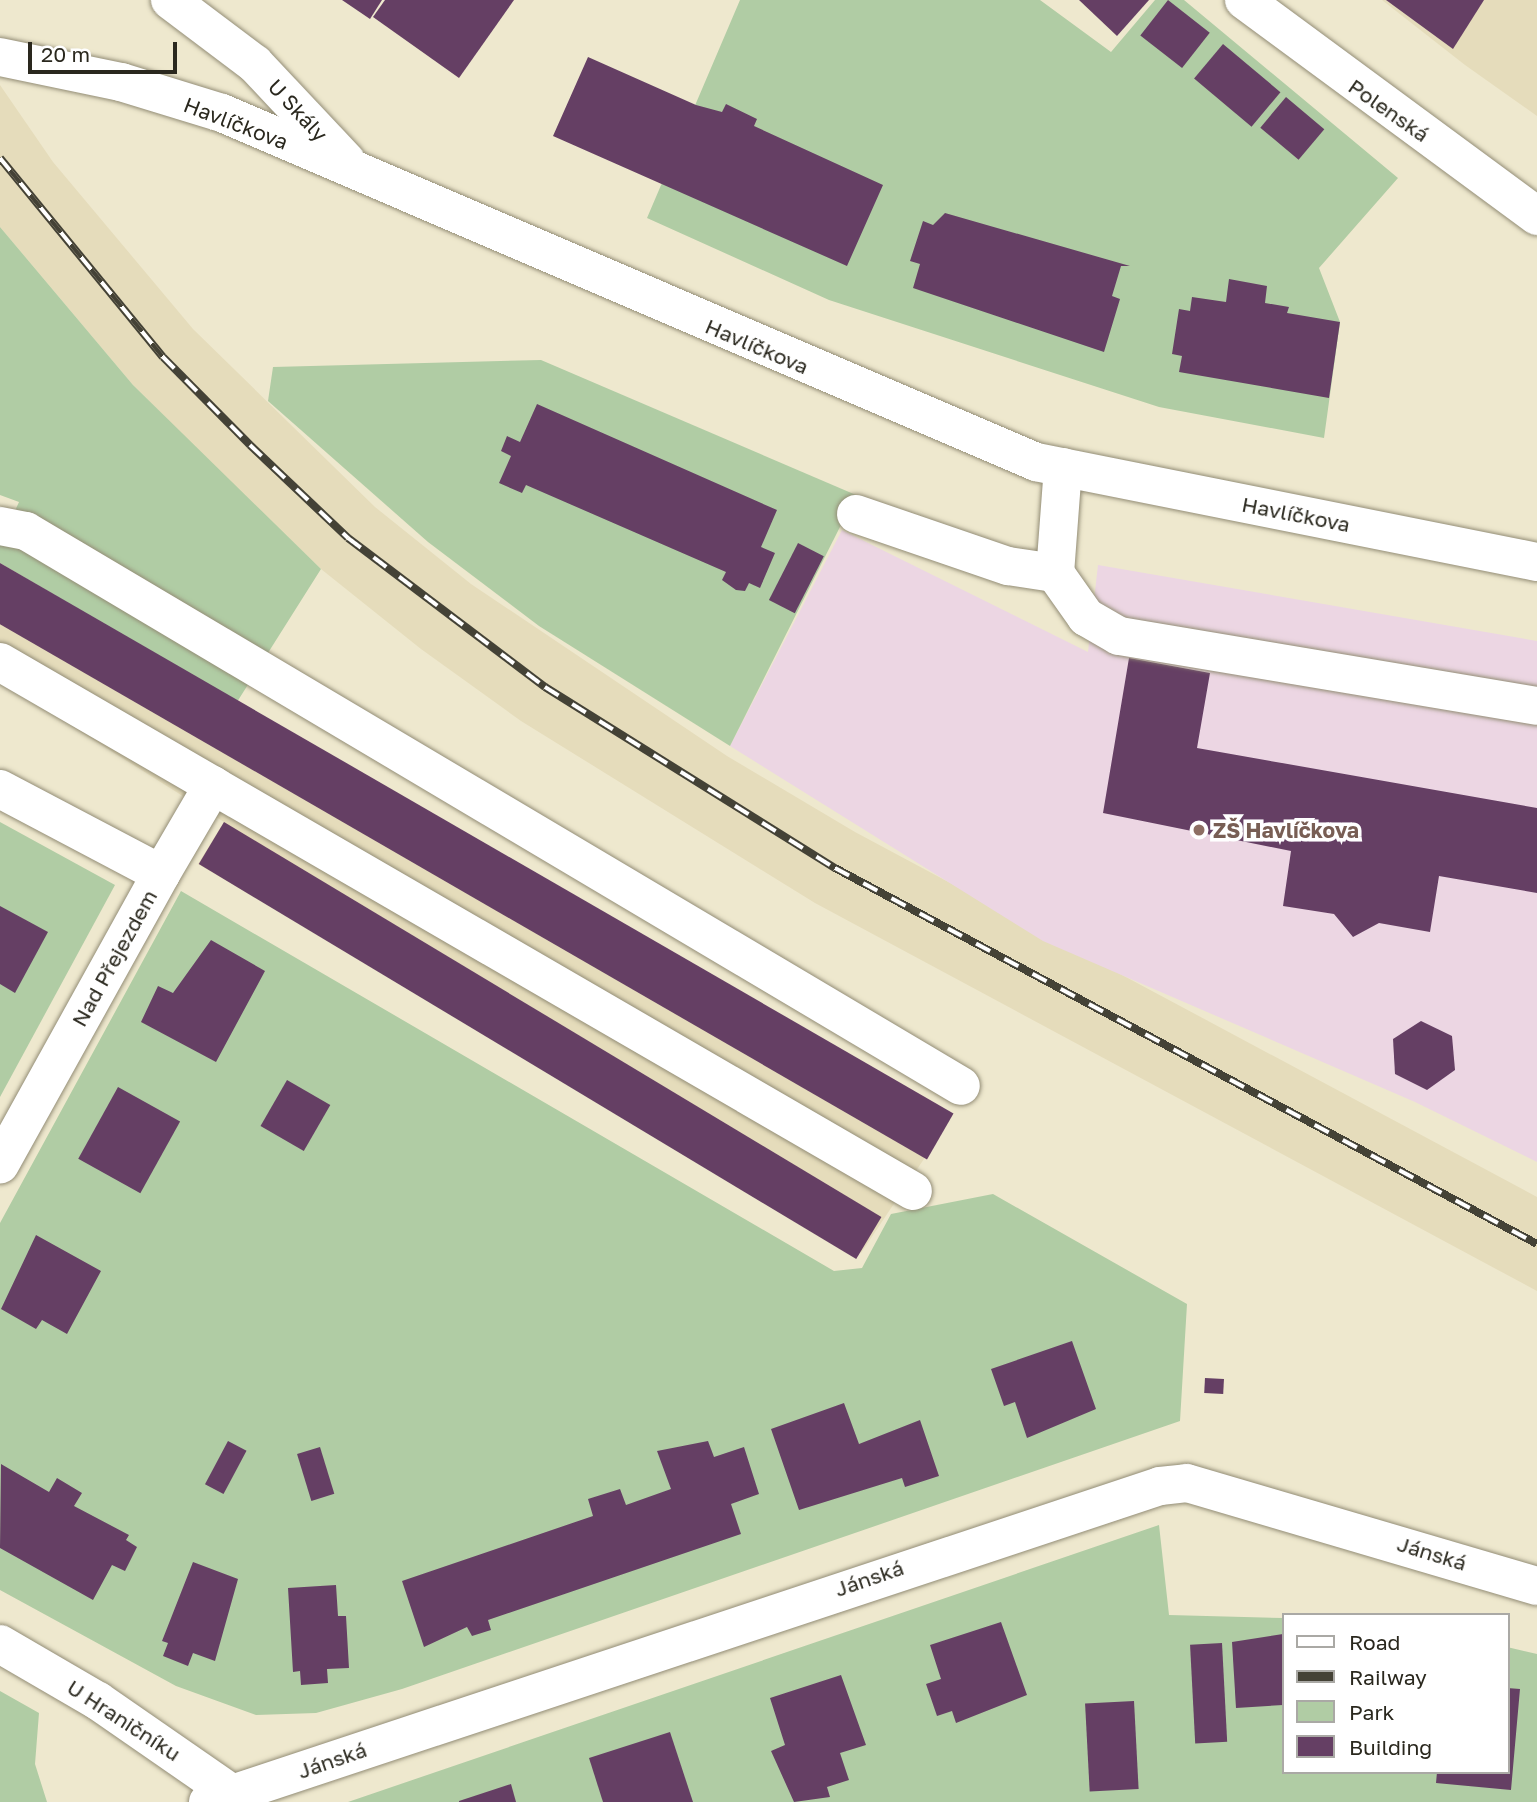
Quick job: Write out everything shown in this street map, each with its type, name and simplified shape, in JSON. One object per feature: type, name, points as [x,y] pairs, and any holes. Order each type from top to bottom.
[{"type":"street","name":"U Skály","points":[[170,0],[255,64],[356,173]]},
{"type":"street","name":"Polenská","points":[[1244,0],[1537,216]]},
{"type":"street","name":"Havlíčkova","points":[[0,57],[121,82],[222,113],[696,321],[1036,462],[1537,562]]},
{"type":"street","points":[[1063,467],[1055,573],[1086,617],[1119,636],[1537,706]]},
{"type":"street","points":[[856,514],[1008,566],[1055,573]]},
{"type":"street","points":[[0,526],[26,531],[961,1086]]},
{"type":"street","points":[[0,662],[914,1191]]},
{"type":"street","points":[[161,874],[213,785]]},
{"type":"street","name":"Nad Přejezdem","points":[[0,789],[161,874],[0,1164]]},
{"type":"street","name":"Jánská","points":[[228,1799],[1160,1486],[1201,1486],[1537,1586]]},
{"type":"street","name":"U Hraničníku","points":[[0,1644],[98,1701],[228,1799]]},
{"type":"shaded area","points":[[1382,0],[1537,0],[1537,116],[1465,65]]},
{"type":"shaded area","points":[[0,85],[53,162],[193,329],[375,507],[471,584],[727,756],[855,832],[1537,1197],[1537,1291],[815,903],[521,721],[421,649],[321,569],[133,385],[0,227]]},
{"type":"shaded area","name":"ZŠ Havlíčkova","points":[[842,530],[1088,652],[1098,565],[1537,641],[1537,1162],[1415,1102],[1043,941],[730,746]]},
{"type":"shaded area","points":[[0,563],[950,1120],[861,1253],[198,864],[224,822],[0,681]]},
{"type":"green space","points":[[740,0],[1040,0],[1111,52],[1155,0],[1184,0],[1398,178],[1319,268],[1340,322],[1324,438],[1159,407],[829,300],[647,218]]},
{"type":"green space","points":[[0,227],[133,385],[321,569],[237,702],[0,563],[0,543],[19,502],[0,495]]},
{"type":"green space","points":[[541,360],[856,495],[730,746],[539,626],[428,542],[268,401],[273,367]]},
{"type":"green space","points":[[0,822],[115,885],[0,1097]]},
{"type":"green space","points":[[181,891],[834,1271],[862,1268],[891,1214],[993,1194],[1187,1304],[1180,1421],[402,1689],[316,1713],[256,1715],[176,1686],[0,1590],[0,1223]]},
{"type":"green space","points":[[1159,1525],[1169,1615],[1282,1618],[1282,1774],[1509,1774],[1509,1647],[1537,1654],[1537,1802],[348,1802]]},
{"type":"green space","points":[[0,1691],[39,1713],[35,1764],[47,1802],[0,1802]]},
{"type":"building","points":[[342,0],[382,0],[370,19]]},
{"type":"building","points":[[385,0],[514,0],[459,78],[373,17]]},
{"type":"building","points":[[1079,0],[1149,0],[1117,36]]},
{"type":"building","points":[[1168,0],[1210,33],[1182,68],[1140,35]]},
{"type":"building","points":[[1386,0],[1484,0],[1453,49]]},
{"type":"building","points":[[1223,44],[1280,92],[1252,127],[1194,78]]},
{"type":"building","points":[[588,57],[696,105],[722,112],[726,104],[757,119],[754,126],[883,185],[847,266],[553,136]]},
{"type":"building","points":[[1286,97],[1324,129],[1299,160],[1260,128]]},
{"type":"building","points":[[945,213],[1130,266],[1121,266],[1112,296],[1120,299],[1104,352],[913,288],[920,264],[910,261],[923,221],[933,225]]},
{"type":"building","points":[[1229,279],[1267,286],[1265,303],[1289,307],[1287,313],[1340,322],[1329,398],[1179,372],[1182,356],[1172,354],[1179,309],[1190,311],[1192,297],[1226,302]]},
{"type":"building","points":[[537,404],[777,510],[761,547],[775,553],[760,588],[749,583],[745,591],[736,590],[722,580],[726,572],[526,485],[522,493],[499,483],[511,456],[501,451],[507,436],[520,442]]},
{"type":"building","points":[[798,543],[824,556],[795,613],[769,600]]},
{"type":"building","points":[[0,563],[953,1114],[927,1159],[0,624]]},
{"type":"building","points":[[1129,658],[1210,673],[1197,748],[1537,808],[1537,893],[1439,876],[1430,932],[1379,923],[1353,937],[1334,914],[1283,906],[1291,851],[1103,813]]},
{"type":"building","points":[[224,822],[881,1217],[856,1259],[199,864]]},
{"type":"building","points":[[0,906],[48,932],[15,993],[0,984]]},
{"type":"building","points":[[211,940],[265,971],[216,1062],[141,1022],[158,986],[173,993]]},
{"type":"building","points":[[1421,1021],[1452,1036],[1455,1070],[1427,1090],[1395,1074],[1393,1039]]},
{"type":"building","points":[[287,1080],[330,1105],[304,1151],[260,1126]]},
{"type":"building","points":[[118,1087],[180,1121],[140,1193],[78,1159]]},
{"type":"building","points":[[36,1235],[101,1271],[67,1334],[42,1320],[36,1329],[1,1309]]},
{"type":"building","points":[[1072,1341],[1096,1409],[1027,1438],[1015,1402],[1004,1406],[991,1369]]},
{"type":"building","points":[[1205,1378],[1224,1379],[1223,1394],[1204,1393]]},
{"type":"building","points":[[844,1403],[859,1444],[920,1420],[939,1476],[905,1487],[902,1478],[799,1510],[771,1429]]},
{"type":"building","points":[[228,1441],[247,1451],[224,1494],[205,1484]]},
{"type":"building","points":[[708,1441],[714,1457],[744,1447],[759,1494],[731,1504],[741,1534],[488,1620],[491,1630],[472,1636],[467,1627],[424,1647],[402,1581],[593,1516],[588,1499],[620,1489],[626,1505],[671,1489],[657,1451]]},
{"type":"building","points":[[320,1447],[334,1494],[311,1501],[297,1454]]},
{"type":"building","points":[[1,1464],[49,1492],[57,1478],[82,1493],[74,1506],[129,1535],[126,1540],[137,1547],[125,1571],[112,1565],[93,1600],[0,1548]]},
{"type":"building","points":[[193,1562],[238,1579],[215,1661],[193,1653],[188,1666],[163,1656],[168,1643],[162,1641]]},
{"type":"building","points":[[336,1585],[338,1616],[346,1616],[349,1668],[327,1669],[328,1683],[301,1685],[300,1671],[293,1672],[288,1588]]},
{"type":"building","points":[[1001,1622],[1027,1695],[956,1723],[952,1711],[937,1716],[926,1684],[941,1679],[930,1645]]},
{"type":"building","points":[[1282,1634],[1282,1705],[1236,1708],[1232,1642]]},
{"type":"building","points":[[1222,1643],[1227,1742],[1195,1744],[1190,1645]]},
{"type":"building","points":[[841,1675],[866,1745],[840,1753],[849,1780],[827,1787],[830,1797],[794,1802],[771,1751],[785,1745],[770,1698]]},
{"type":"building","points":[[1509,1688],[1520,1689],[1511,1790],[1436,1783],[1437,1774],[1509,1774]]},
{"type":"building","points":[[1134,1701],[1139,1789],[1090,1791],[1085,1704]]},
{"type":"building","points":[[670,1732],[693,1802],[603,1802],[589,1758]]},
{"type":"building","points":[[511,1784],[516,1802],[459,1802],[459,1801]]},
{"type":"railway","points":[[0,158],[163,357],[250,445],[348,538],[545,687],[835,868],[1537,1244]]},
{"type":"place","name":"ZŠ Havlíčkova","points":[[1199,830]]}]
